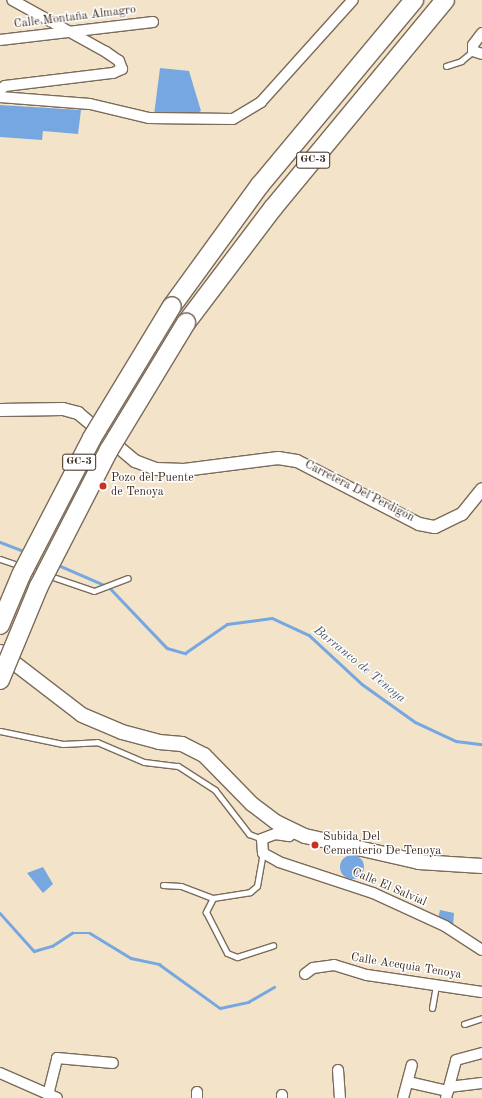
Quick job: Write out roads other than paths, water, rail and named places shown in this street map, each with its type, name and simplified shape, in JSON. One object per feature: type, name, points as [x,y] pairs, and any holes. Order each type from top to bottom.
[{"type":"highway","name":"GC-3","points":[[0,626],[21,575],[92,438],[172,306],[260,186],[414,0]]},
{"type":"highway","name":"GC-3","points":[[0,680],[39,586],[109,450],[186,323],[273,208],[445,0]]},
{"type":"main road","points":[[0,652],[82,715],[122,732],[159,742],[182,744],[204,755],[252,804],[276,822],[296,831],[343,847],[419,862],[482,866]]},
{"type":"street","points":[[0,90],[5,86],[113,74],[122,69],[119,61],[106,52],[12,0]]},
{"type":"street","points":[[0,97],[90,104],[150,118],[233,119],[261,102],[353,0]]},
{"type":"street","name":"Calle Montaña Almagro","points":[[0,40],[153,22]]},
{"type":"street","points":[[478,53],[473,45],[482,33]]},
{"type":"street","name":"Carretera Del Perdigón","points":[[0,410],[63,409],[78,412],[135,461],[156,469],[184,470],[278,458],[297,461],[419,524],[435,527],[462,514],[482,489]]},
{"type":"street","points":[[263,853],[262,839],[275,834],[289,836],[296,831]]},
{"type":"street","name":"Calle El Salvial","points":[[263,853],[273,860],[373,893],[445,926],[482,950]]},
{"type":"street","name":"Calle Acequia Tenoya","points":[[306,974],[313,968],[334,965],[367,975],[482,992]]},
{"type":"street","points":[[448,1092],[456,1060],[482,1053]]},
{"type":"street","points":[[0,1073],[52,1096],[57,1058],[113,1063]]},
{"type":"street","points":[[403,1098],[412,1065]]},
{"type":"street","points":[[338,1070],[340,1098]]},
{"type":"street","points":[[408,1082],[448,1092],[482,1083]]},
{"type":"lane","points":[[446,66],[478,53]]},
{"type":"lane","points":[[0,559],[94,591],[128,578]]},
{"type":"lane","points":[[0,731],[63,744],[97,742],[144,762],[178,766],[215,790],[249,834],[262,839]]},
{"type":"lane","points":[[163,885],[181,886],[213,898],[250,892],[257,886],[263,853]]},
{"type":"lane","points":[[213,898],[206,912],[227,953],[237,957],[273,945]]},
{"type":"lane","points":[[432,1008],[436,985]]},
{"type":"lane","points":[[464,1024],[482,1018]]},
{"type":"water","points":[[160,68],[189,71],[201,111],[195,115],[154,115]]},
{"type":"water","points":[[0,105],[81,110],[78,134],[43,131],[42,140],[0,137]]},
{"type":"water","points":[[352,855],[361,858],[364,867],[361,876],[352,879],[343,876],[340,867],[343,858]]},
{"type":"water","points":[[43,867],[53,884],[43,893],[27,873]]},
{"type":"water","points":[[440,910],[454,913],[453,927],[438,919]]},
{"type":"waterway","name":"Barranco de Tenoya","points":[[0,542],[26,552]]},
{"type":"waterway","name":"Barranco de Tenoya","points":[[58,565],[109,587],[167,648],[185,653],[227,624],[272,618],[309,635],[362,684],[415,722],[456,741],[482,744]]},
{"type":"waterway","points":[[0,913],[34,951],[52,946],[72,933],[90,933],[131,958],[159,964],[220,1008],[248,1002],[274,987]]},
{"type":"place","name":"Pozo del Puente de Tenoya","points":[[103,486]]},
{"type":"place","name":"Subida Del Cementerio De Tenoya","points":[[315,845]]}]
